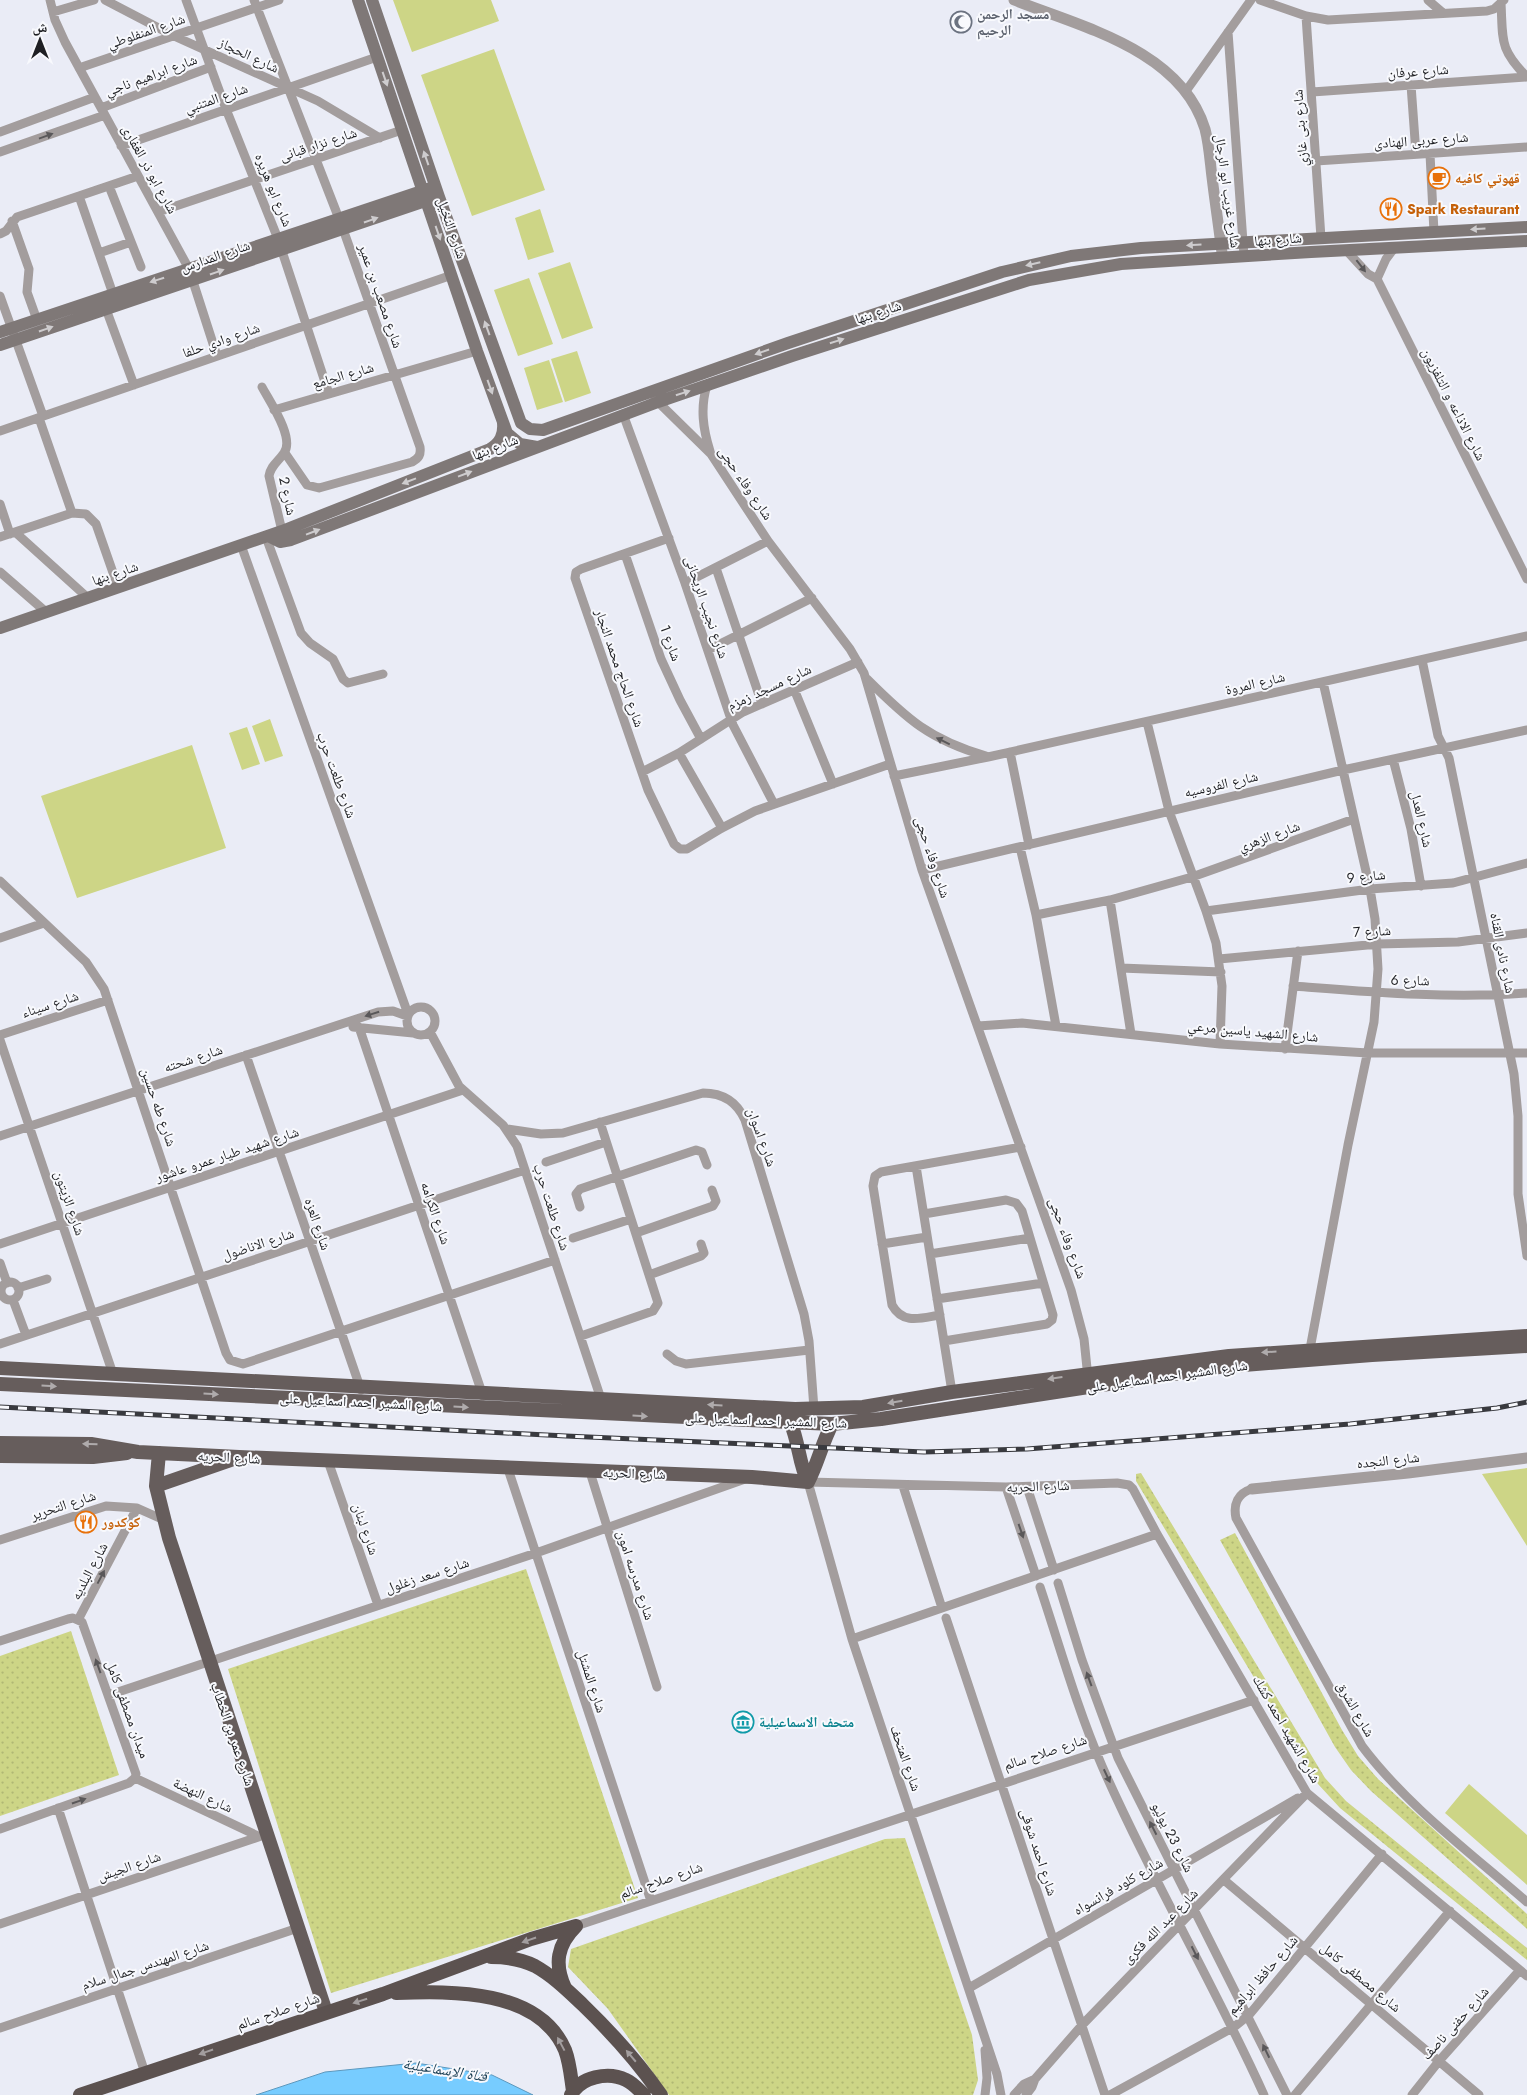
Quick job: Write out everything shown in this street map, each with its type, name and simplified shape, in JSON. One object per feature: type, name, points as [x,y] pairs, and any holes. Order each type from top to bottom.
[{"type":"highway","name":"شارع صلاح سالم","points":[[80,2095],[383,1994],[530,1939],[576,1926]]},
{"type":"highway","points":[[565,1988],[559,1969],[560,1948],[566,1936],[576,1926]]},
{"type":"highway","points":[[487,1956],[522,1960],[537,1967],[565,1988],[612,2034],[661,2095]]},
{"type":"highway","points":[[383,1994],[429,1993],[475,1996],[515,2003],[531,2010],[556,2034],[565,2049],[569,2066],[571,2094]]},
{"type":"highway","points":[[571,2094],[583,2082],[593,2077],[604,2075],[616,2076],[627,2080],[644,2095]]},
{"type":"main road","name":"شارع النخيل","points":[[358,0],[402,130],[431,194],[521,423]]},
{"type":"main road","name":"شارع النخيل","points":[[372,0],[431,194],[452,275],[503,423],[507,433],[515,441],[526,446],[537,447]]},
{"type":"main road","name":"شارع المدارس","points":[[0,345],[9,333],[37,320],[113,294],[190,274],[431,194]]},
{"type":"main road","name":"شارع بنها","points":[[521,423],[530,429],[543,430],[788,343],[1002,272],[1032,264],[1118,250],[1527,227]]},
{"type":"main road","name":"شارع بنها","points":[[267,536],[280,542],[291,540],[623,414],[792,356],[1006,286],[1037,278],[1121,264],[1527,241]]},
{"type":"main road","name":"شارع المدارس","points":[[9,333],[106,309],[190,274]]},
{"type":"main road","points":[[788,343],[792,356]]},
{"type":"main road","name":"شارع بنها","points":[[0,628],[282,531],[490,449],[499,443],[503,433],[503,423]]},
{"type":"main road","points":[[499,443],[503,442],[510,446],[512,454],[510,457]]},
{"type":"main road","name":"شارع المشير احمد اسماعيل على","points":[[1205,1364],[1485,1343],[1527,1336]]},
{"type":"main road","name":"شارع المشير احمد اسماعيل على","points":[[1485,1343],[1527,1346]]},
{"type":"main road","name":"شارع المشير احمد اسماعيل على","points":[[0,1368],[814,1409],[863,1407],[952,1392],[1088,1380],[1310,1349],[1372,1350]]},
{"type":"main road","name":"شارع المشير احمد اسماعيل على","points":[[0,1384],[791,1424],[832,1424],[881,1419],[1088,1380]]},
{"type":"main road","points":[[791,1424],[799,1446],[801,1468],[808,1482]]},
{"type":"main road","points":[[808,1482],[832,1424]]},
{"type":"main road","name":"شارع الحريه","points":[[0,1443],[91,1444],[138,1452],[508,1469],[752,1477],[808,1482]]},
{"type":"main road","name":"شارع الحريه","points":[[0,1456],[93,1457],[138,1452]]},
{"type":"main road","name":"شارع عمر بن الخطاب","points":[[159,1453],[156,1486],[164,1520],[262,1835],[298,1928],[326,2012]]},
{"type":"main road","points":[[156,1486],[239,1457]]},
{"type":"street","name":"شارع ابو ذر الغفارى","points":[[50,0],[61,35],[190,274],[217,356]]},
{"type":"street","points":[[53,12],[94,0]]},
{"type":"street","name":"شارع الحجاز","points":[[106,0],[174,36],[318,101],[380,138]]},
{"type":"street","name":"شارع ابو هريره","points":[[186,0],[226,109],[280,244],[329,394]]},
{"type":"street","name":"شارع المنفلوطي","points":[[79,68],[174,36],[255,4],[279,0]]},
{"type":"street","name":"شارع غريب ابو الرجال","points":[[1014,0],[1115,40],[1139,52],[1162,66],[1186,91],[1199,114],[1208,142],[1222,257]]},
{"type":"street","points":[[1186,91],[1251,0]]},
{"type":"street","points":[[1260,0],[1306,16],[1335,20],[1487,11],[1503,2],[1505,49],[1512,61],[1527,77]]},
{"type":"street","points":[[1428,0],[1444,14]]},
{"type":"street","name":"شارع مصعب بن عمير","points":[[255,4],[317,159],[420,447],[418,459],[319,488],[312,488],[307,485],[284,453]]},
{"type":"street","name":"شارع بنى غازي","points":[[1306,16],[1321,238]]},
{"type":"street","points":[[1228,32],[1244,256]]},
{"type":"street","name":"شارع المتنبي","points":[[121,146],[377,57]]},
{"type":"street","name":"شارع ابراهيم ناجي","points":[[0,152],[211,67]]},
{"type":"street","name":"شارع عرفان","points":[[1312,92],[1527,77]]},
{"type":"street","points":[[1411,85],[1416,154]]},
{"type":"street","points":[[0,132],[95,97]]},
{"type":"street","name":"شارع نزار قبانى","points":[[158,212],[402,130]]},
{"type":"street","name":"شارع عربى الهنادى","points":[[1316,161],[1527,147]]},
{"type":"street","points":[[1430,154],[1434,232]]},
{"type":"street","points":[[0,234],[6,231],[17,217],[138,176]]},
{"type":"street","points":[[110,186],[141,267]]},
{"type":"street","points":[[79,196],[113,294]]},
{"type":"street","points":[[12,221],[29,269],[27,292],[37,320]]},
{"type":"street","points":[[99,253],[131,242]]},
{"type":"street","points":[[1377,279],[1386,259],[1395,247]]},
{"type":"street","name":"شارع الاذاعه و التلفزيون","points":[[1346,250],[1368,274],[1377,279],[1527,579]]},
{"type":"street","name":"شارع وادي حلفا","points":[[0,431],[452,275]]},
{"type":"street","points":[[0,296],[9,333],[41,417],[72,513]]},
{"type":"street","points":[[106,309],[134,385]]},
{"type":"street","name":"شارع الجامع","points":[[274,410],[477,351]]},
{"type":"street","points":[[707,385],[703,400],[703,418],[711,454]]},
{"type":"street","points":[[262,387],[287,438],[284,453]]},
{"type":"street","name":"شارع وفاء حجى","points":[[648,392],[711,454],[768,541],[812,598],[858,662],[867,678],[890,764],[922,870],[1076,1306],[1084,1339],[1088,1380]]},
{"type":"street","name":"شارع نجيب الريحانى","points":[[623,414],[685,583],[731,719],[774,804]]},
{"type":"street","name":"شارع 2","points":[[282,531],[269,476],[271,468],[284,453]]},
{"type":"street","points":[[0,504],[13,533],[88,598]]},
{"type":"street","points":[[0,537],[72,513],[82,513],[94,520],[118,587]]},
{"type":"street","points":[[267,536],[306,640],[333,659],[343,679],[348,683],[383,674]]},
{"type":"street","name":"شارع الحاج محمد النجار","points":[[669,538],[581,569],[576,572],[575,578],[642,772],[656,809],[674,844],[684,849],[691,848],[722,828]]},
{"type":"street","points":[[685,583],[768,541]]},
{"type":"street","name":"شارع طلعت حرب","points":[[241,545],[407,1015]]},
{"type":"street","name":"شارع 1","points":[[625,554],[661,659],[701,739]]},
{"type":"street","points":[[716,568],[762,704]]},
{"type":"street","points":[[0,572],[46,612]]},
{"type":"street","points":[[708,650],[812,598]]},
{"type":"street","name":"شارع المروة","points":[[894,776],[1147,722],[1527,636]]},
{"type":"street","name":"شارع نادى القناه","points":[[1422,660],[1438,736],[1449,758],[1509,1053],[1516,1095],[1518,1194],[1527,1256]]},
{"type":"street","name":"شارع مسجد زمزم","points":[[642,772],[680,753],[731,719],[794,689],[858,662]]},
{"type":"street","name":"شارع المروة","points":[[867,678],[900,712],[922,729],[958,748],[988,757]]},
{"type":"street","points":[[1310,1349],[1378,993],[1378,944],[1370,889],[1323,682]]},
{"type":"street","points":[[794,689],[833,784]]},
{"type":"street","points":[[1147,722],[1169,811],[1206,911],[1219,959],[1221,972],[1220,1044]]},
{"type":"street","name":"شارع الفروسيه","points":[[922,870],[1343,770],[1527,730]]},
{"type":"street","points":[[1010,752],[1024,846],[1056,1026]]},
{"type":"street","points":[[680,753],[722,828],[774,804],[890,764]]},
{"type":"street","name":"شارع العدل","points":[[1393,759],[1411,829],[1421,886]]},
{"type":"street","name":"شارع الزهري","points":[[1036,915],[1110,900],[1192,877],[1354,819]]},
{"type":"street","name":"شارع 9","points":[[1206,911],[1370,889],[1453,883],[1527,863]]},
{"type":"street","name":"شارع طه حسين","points":[[0,881],[86,962],[108,1000],[228,1357],[238,1364],[247,1363],[341,1331]]},
{"type":"street","points":[[1110,900],[1131,1034]]},
{"type":"street","points":[[0,938],[44,923]]},
{"type":"street","name":"شارع 7","points":[[1219,959],[1378,944],[1443,943],[1527,933]]},
{"type":"street","points":[[1285,1049],[1298,951]]},
{"type":"street","points":[[1122,968],[1221,972]]},
{"type":"street","name":"شارع 6","points":[[1293,986],[1378,993],[1496,995],[1527,993]]},
{"type":"street","name":"شارع سيناء","points":[[0,1035],[108,1000]]},
{"type":"street","points":[[419,1006],[431,1011],[435,1024],[430,1032],[423,1035],[412,1033],[407,1025],[407,1015],[419,1006]]},
{"type":"street","name":"شارع شحته","points":[[0,1136],[383,1010],[407,1015]]},
{"type":"street","name":"شارع الشهيد ياسين مرعي","points":[[978,1026],[1022,1023],[1285,1049],[1368,1053],[1527,1053]]},
{"type":"street","name":"شارع شحته","points":[[338,1025],[412,1033]]},
{"type":"street","name":"شارع الكرامه","points":[[359,1027],[486,1409]]},
{"type":"street","name":"شارع طلعت حرب","points":[[430,1032],[463,1090],[507,1129],[517,1146],[606,1414]]},
{"type":"street","name":"شارع الزيتون","points":[[0,1040],[113,1374]]},
{"type":"street","name":"شارع العزه","points":[[246,1055],[365,1402]]},
{"type":"street","name":"شارع شهيد طيار عمرو عاشور","points":[[0,1244],[463,1090]]},
{"type":"street","name":"شارع اسوان","points":[[507,1129],[552,1134],[563,1133],[703,1093],[721,1095],[736,1105],[745,1120],[806,1323],[814,1409]]},
{"type":"street","points":[[580,1336],[656,1309],[658,1303],[600,1122]]},
{"type":"street","points":[[546,1162],[606,1142]]},
{"type":"street","points":[[940,1315],[911,1320],[901,1316],[894,1309],[890,1300],[873,1186],[874,1179],[881,1172],[1021,1147]]},
{"type":"street","points":[[580,1207],[576,1194],[578,1190],[696,1150],[702,1152],[707,1165]]},
{"type":"street","points":[[916,1166],[952,1392]]},
{"type":"street","name":"شارع الاناضول","points":[[0,1344],[525,1170]]},
{"type":"street","points":[[636,1233],[713,1206],[716,1201],[712,1190]]},
{"type":"street","points":[[924,1214],[1009,1200],[1020,1208],[1053,1315],[1049,1324],[944,1341]]},
{"type":"street","points":[[573,1238],[631,1219]]},
{"type":"street","points":[[882,1244],[927,1237]]},
{"type":"street","points":[[930,1254],[1030,1238]]},
{"type":"street","points":[[649,1275],[701,1256],[704,1253],[701,1244]]},
{"type":"street","points":[[341,1331],[555,1260]]},
{"type":"street","points":[[0,1263],[7,1283]]},
{"type":"street","points":[[18,1288],[47,1279]]},
{"type":"street","points":[[7,1283],[12,1283],[18,1288]]},
{"type":"street","points":[[7,1283],[1,1289],[1,1294],[5,1299],[13,1300]]},
{"type":"street","points":[[937,1299],[1043,1283]]},
{"type":"street","points":[[13,1300],[17,1296],[18,1288]]},
{"type":"street","points":[[13,1300],[26,1335]]},
{"type":"street","points":[[667,1354],[676,1361],[686,1364],[809,1350]]},
{"type":"street","name":"شارع النجده","points":[[1252,1489],[1408,1473],[1527,1458]]},
{"type":"street","name":"شارع لبنان","points":[[328,1461],[378,1605]]},
{"type":"street","name":"شارع المشتل","points":[[508,1469],[651,1901]]},
{"type":"street","name":"شارع مدرسه امون","points":[[590,1472],[657,1687]]},
{"type":"street","name":"شارع سعد زغلول","points":[[109,1695],[536,1553],[752,1477]]},
{"type":"street","name":"شارع الحريه","points":[[808,1482],[903,1486],[1006,1487],[1117,1483],[1129,1485]]},
{"type":"street","name":"شارع المتحف","points":[[808,1482],[852,1639],[969,1988],[997,2074],[1001,2095]]},
{"type":"street","name":"شارع الشهيد احمد كشك","points":[[1129,1485],[1136,1493],[1156,1534],[1307,1793],[1524,1973]]},
{"type":"street","points":[[903,1486],[942,1608]]},
{"type":"street","points":[[1006,1487],[1036,1576]]},
{"type":"street","points":[[1027,1487],[1054,1570]]},
{"type":"street","name":"شارع الشرق","points":[[1252,1489],[1244,1492],[1238,1499],[1234,1508],[1236,1518],[1362,1746],[1377,1766],[1417,1806],[1527,1902]]},
{"type":"street","name":"شارع التحرير","points":[[0,1540],[96,1507],[117,1505],[137,1508],[164,1520]]},
{"type":"street","name":"شارع البلديه","points":[[78,1620],[137,1508]]},
{"type":"street","points":[[852,1639],[1156,1534]]},
{"type":"street","name":"شارع 23 يوليو","points":[[1058,1583],[1082,1660],[1113,1747],[1249,2015],[1287,2095]]},
{"type":"street","points":[[1040,1587],[1097,1752],[1156,1880],[1234,2027],[1264,2095]]},
{"type":"street","name":"شارع احمد شوقى","points":[[946,1618],[1083,2024],[1105,2095]]},
{"type":"street","points":[[0,1641],[68,1619],[78,1620]]},
{"type":"street","name":"ميدان مصطفى كامل","points":[[0,1829],[129,1783],[135,1778],[136,1770],[109,1695],[84,1626],[78,1620]]},
{"type":"street","points":[[1066,1665],[1082,1660]]},
{"type":"street","name":"شارع صلاح سالم","points":[[576,1926],[1254,1700]]},
{"type":"street","name":"شارع النهضة","points":[[135,1778],[262,1835]]},
{"type":"street","name":"شارع كلود فرانسواه","points":[[969,1988],[1307,1793]]},
{"type":"street","name":"شارع عبد الله فكرى","points":[[1014,2095],[1024,2084],[1035,2078],[1083,2024],[1307,1793]]},
{"type":"street","points":[[58,1808],[145,2073]]},
{"type":"street","name":"شارع الجيش","points":[[0,1924],[262,1835]]},
{"type":"street","name":"شارع حافظ ابراهيم","points":[[1110,2095],[1234,2027],[1249,2015],[1382,1854]]},
{"type":"street","name":"شارع مصطفى كامل","points":[[1224,1880],[1479,2095]]},
{"type":"street","points":[[1295,2095],[1450,1911]]},
{"type":"street","name":"شارع المهندس جمال سلام","points":[[0,2028],[298,1928]]},
{"type":"street","name":"شارع حفنى ناصف","points":[[1412,2095],[1439,2060],[1524,1973]]},
{"type":"street","name":"شارع المتحف","points":[[984,2095],[987,2078],[985,2040]]},
{"type":"street","name":"شارع عبد الله فكرى","points":[[1026,2095],[1032,2087],[1035,2078]]},
{"type":"green space","points":[[393,0],[491,0],[499,21],[412,52]]},
{"type":"green space","points":[[494,49],[545,190],[472,216],[421,75]]},
{"type":"green space","points":[[540,209],[554,252],[528,260],[515,218]]},
{"type":"green space","points":[[570,262],[593,328],[562,339],[538,273]]},
{"type":"green space","points":[[529,278],[553,344],[518,356],[494,290]]},
{"type":"green space","points":[[577,351],[591,393],[565,402],[551,359]]},
{"type":"green space","points":[[549,360],[563,402],[537,410],[524,368]]},
{"type":"green space","points":[[270,719],[283,756],[265,762],[252,726]]},
{"type":"green space","points":[[247,727],[260,764],[242,770],[229,733]]},
{"type":"green space","points":[[192,745],[226,848],[77,898],[41,796]]},
{"type":"green space","points":[[1527,1468],[1527,1546],[1482,1474]]},
{"type":"green space","points":[[1141,1473],[1325,1778],[1346,1801],[1527,1948],[1527,1960],[1340,1808],[1318,1784],[1136,1481],[1136,1474]]},
{"type":"green space","points":[[1235,1533],[1358,1756],[1378,1779],[1527,1914],[1527,1929],[1371,1791],[1351,1770],[1335,1747],[1220,1540]]},
{"type":"green space","points":[[526,1569],[638,1898],[331,1993],[228,1669]]},
{"type":"green space","points":[[71,1631],[119,1775],[0,1816],[0,1656]]},
{"type":"green space","points":[[1469,1784],[1527,1835],[1527,1885],[1445,1813]]},
{"type":"green space","points":[[905,1838],[972,2035],[978,2080],[973,2095],[669,2095],[608,2009],[568,1967],[571,1949],[885,1839]]},
{"type":"water","name":"قناة الإسماعيلية","points":[[416,2063],[492,2075],[533,2095],[256,2095],[325,2072]]},
{"type":"railway","points":[[0,1407],[924,1452],[1027,1449],[1350,1424],[1497,1408],[1527,1402]]},
{"type":"place","name":"مسجد الرحمن الرحيم","points":[[961,22]]},
{"type":"place","name":"قهوتي كافيه","points":[[1439,178]]},
{"type":"place","name":"Spark Restaurant","points":[[1391,209]]},
{"type":"place","name":"كوكدور","points":[[86,1522]]},
{"type":"place","name":"متحف الاسماعيلية","points":[[743,1722]]}]
